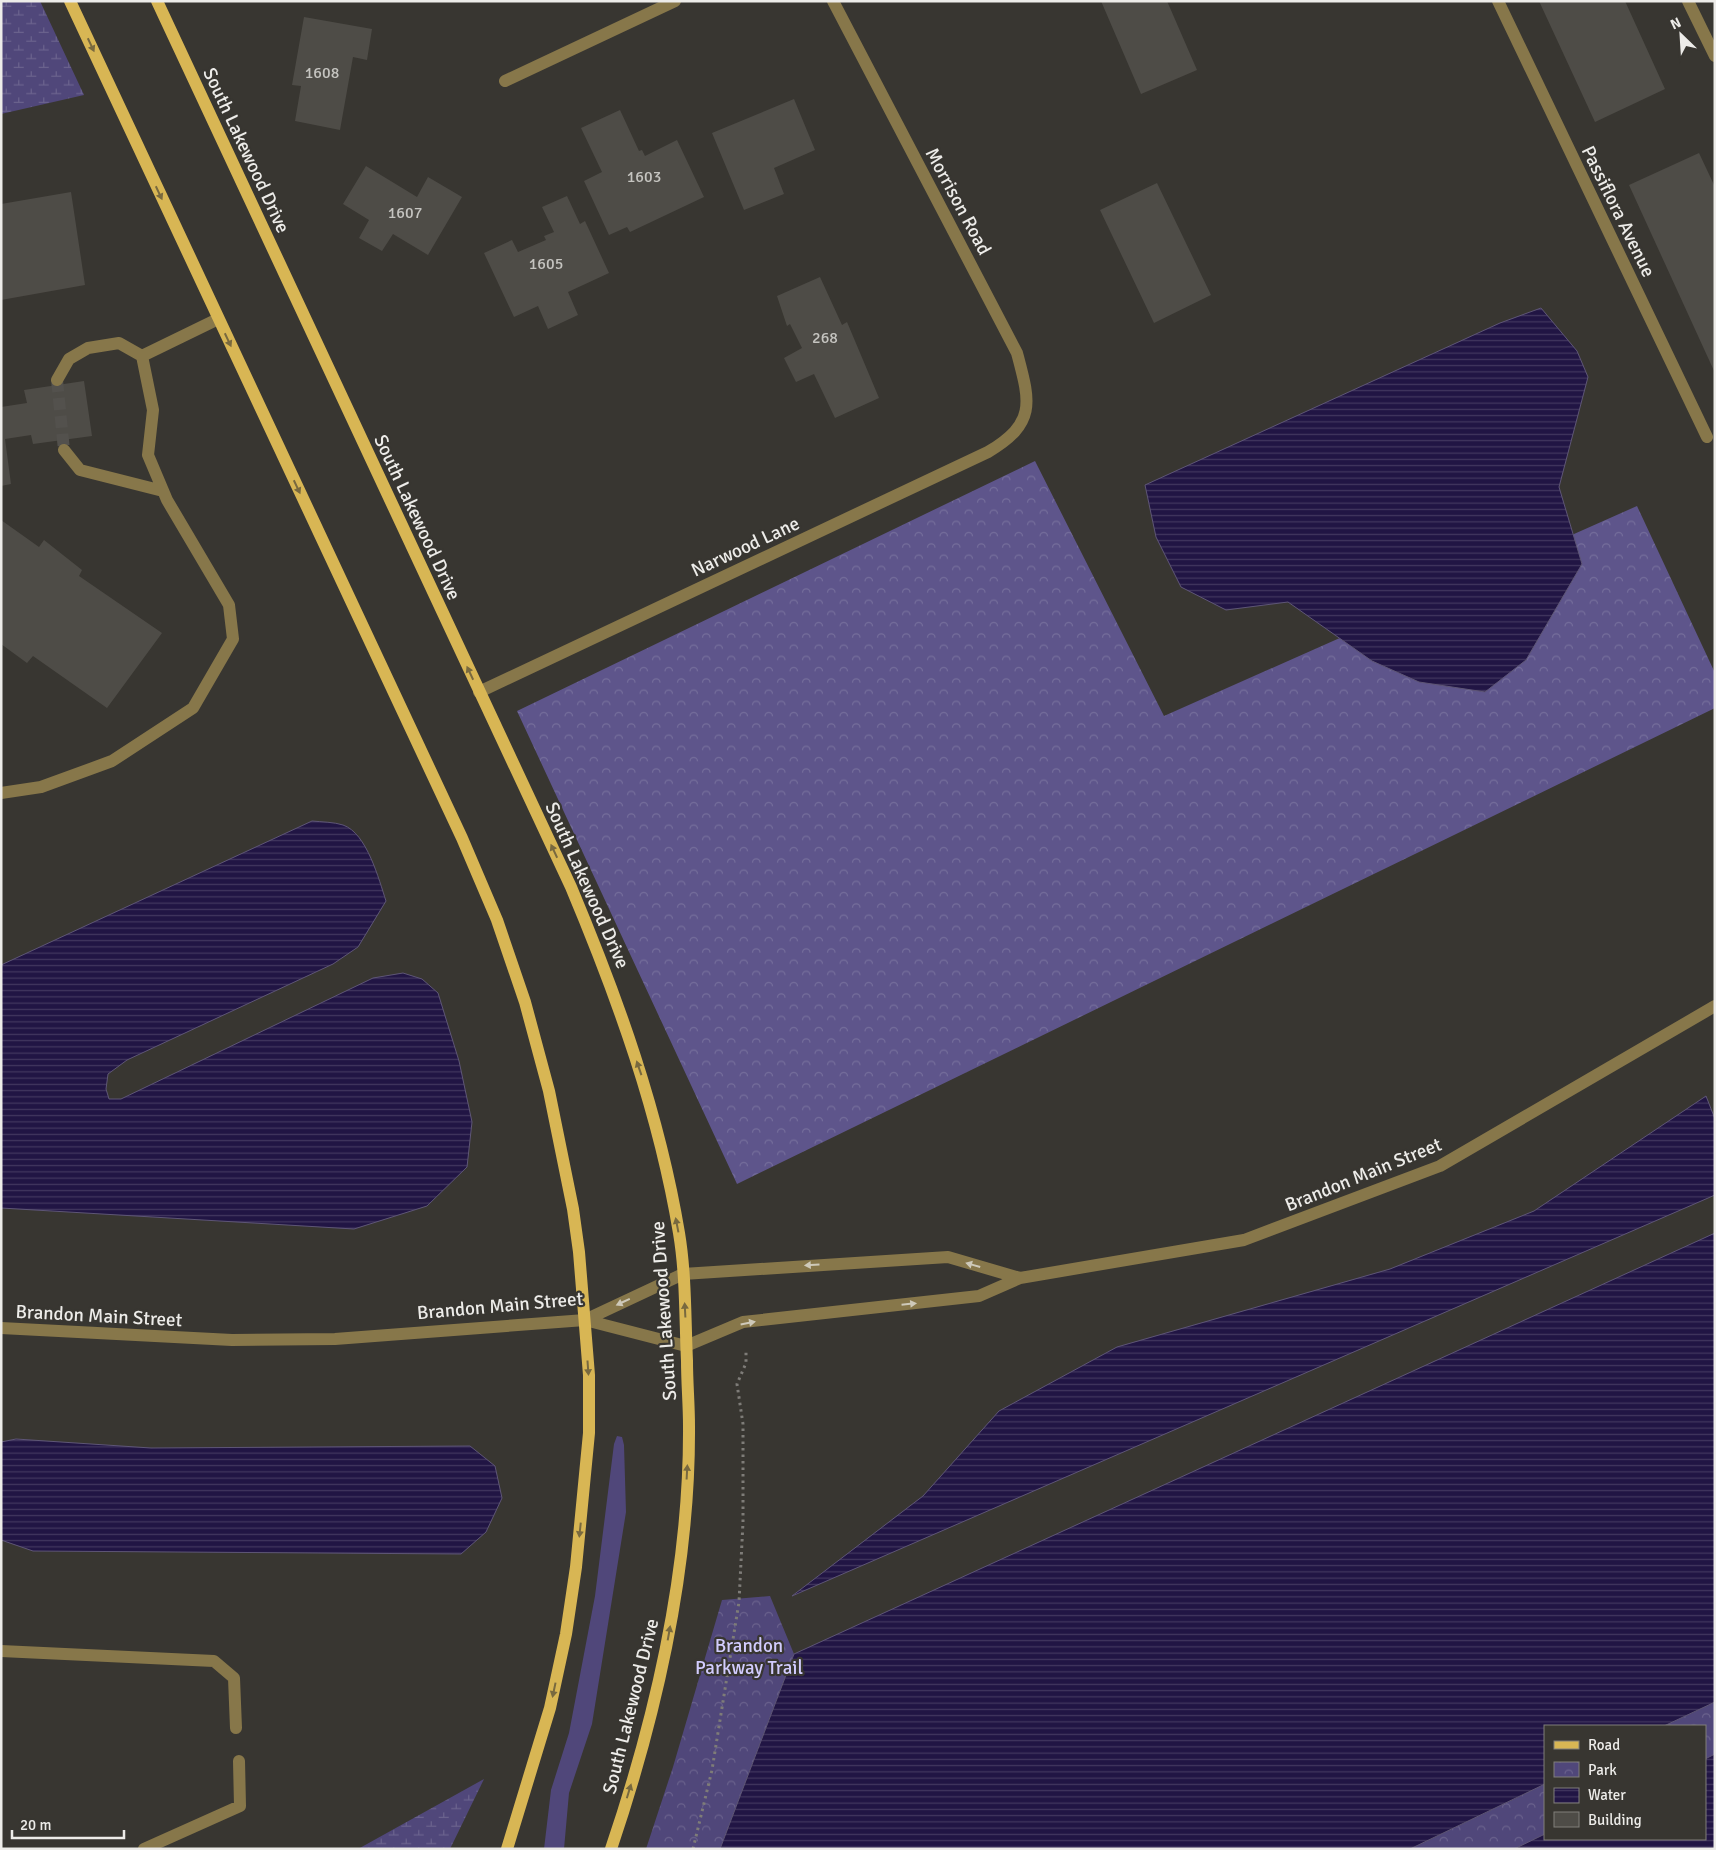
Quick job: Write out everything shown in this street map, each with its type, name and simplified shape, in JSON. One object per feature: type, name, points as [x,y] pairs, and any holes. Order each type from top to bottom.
[{"type":"main road","points":[[70,1],[462,838],[497,920],[525,1002],[549,1091],[569,1186],[579,1252],[589,1374],[589,1433],[573,1586],[550,1708],[507,1849]]},
{"type":"main road","name":"South Lakewood Drive","points":[[156,1],[571,887],[607,974],[642,1077],[664,1160],[679,1234],[683,1274],[689,1426],[677,1585],[657,1692],[639,1760],[611,1849]]},
{"type":"street","points":[[505,81],[675,1]]},
{"type":"street","name":"Morrison Road","points":[[833,1],[1017,353],[1026,387],[1028,406],[1020,425]]},
{"type":"street","name":"Passiflora Avenue","points":[[1498,1],[1707,437]]},
{"type":"street","points":[[1688,1],[1715,56]]},
{"type":"street","points":[[142,356],[218,319]]},
{"type":"street","points":[[1,793],[41,787],[112,761],[193,708],[233,640],[230,605],[163,491],[148,456],[153,410],[142,356],[119,343],[88,348],[69,359],[57,380]]},
{"type":"street","name":"Narwood Lane","points":[[479,692],[988,452],[1008,440],[1020,425]]},
{"type":"street","points":[[64,450],[80,470],[163,491]]},
{"type":"street","name":"Brandon Main Street","points":[[686,1346],[743,1322],[979,1296],[1020,1278],[1244,1240],[1440,1166],[1715,1006]]},
{"type":"street","name":"Brandon Main Street","points":[[1,1328],[232,1340],[335,1339],[585,1320],[683,1274],[948,1257],[1020,1278]]},
{"type":"street","points":[[585,1320],[686,1346]]},
{"type":"street","points":[[1,1651],[214,1661],[234,1678],[236,1728]]},
{"type":"street","points":[[144,1849],[240,1806],[239,1761]]},
{"type":"path","points":[[693,1849],[712,1770],[739,1602],[743,1522],[743,1424],[737,1384],[746,1363],[746,1350]]},
{"type":"green space","points":[[1,1],[40,1],[84,95],[1,114]]},
{"type":"green space","points":[[1035,461],[1164,716],[1637,506],[1715,673],[1715,708],[737,1184],[517,711]]},
{"type":"green space","points":[[617,1436],[622,1437],[624,1445],[626,1512],[592,1724],[569,1793],[564,1849],[544,1849],[551,1790],[569,1733],[595,1596],[614,1444]]},
{"type":"green space","name":"Brandon Parkway Trail","points":[[770,1596],[794,1654],[720,1849],[646,1849],[673,1767],[722,1600]]},
{"type":"green space","points":[[1715,1702],[1715,1754],[1706,1758],[1706,1725],[1666,1725]]},
{"type":"green space","points":[[484,1779],[450,1849],[358,1849]]},
{"type":"green space","points":[[1544,1784],[1544,1834],[1514,1849],[1410,1849]]},
{"type":"water","points":[[1541,308],[1577,351],[1588,377],[1559,487],[1582,564],[1526,660],[1485,692],[1419,682],[1372,661],[1288,602],[1226,610],[1181,587],[1156,537],[1145,485],[1500,323]]},
{"type":"water","points":[[312,821],[339,824],[351,830],[359,837],[376,870],[386,901],[358,947],[333,964],[127,1060],[108,1074],[106,1089],[109,1099],[121,1099],[373,978],[403,973],[422,979],[438,993],[459,1061],[472,1122],[467,1167],[427,1206],[354,1229],[1,1208],[1,965]]},
{"type":"water","points":[[1706,1096],[1715,1119],[1715,1195],[792,1596],[923,1496],[999,1411],[1117,1347],[1390,1269],[1534,1211]]},
{"type":"water","points":[[1715,1233],[1715,1702],[1666,1725],[1544,1725],[1544,1784],[1410,1849],[720,1849],[794,1654]]},
{"type":"water","points":[[16,1439],[151,1448],[470,1446],[495,1466],[502,1498],[486,1532],[461,1554],[33,1551],[1,1540],[1,1442]]},
{"type":"water","points":[[1715,1754],[1715,1849],[1514,1849],[1544,1834],[1544,1840],[1706,1840],[1706,1758]]},
{"type":"building","points":[[1101,1],[1167,1],[1197,70],[1141,94]]},
{"type":"building","points":[[1539,1],[1625,1],[1665,89],[1595,122]]},
{"type":"building","points":[[304,17],[372,29],[367,60],[353,57],[340,130],[295,121],[301,86],[292,85]]},
{"type":"building","points":[[794,99],[815,150],[774,168],[784,194],[744,210],[712,133]]},
{"type":"building","points":[[620,110],[639,151],[642,150],[645,156],[677,140],[704,197],[630,232],[627,227],[609,235],[584,181],[602,172],[581,128]]},
{"type":"building","points":[[1699,153],[1715,187],[1715,373],[1629,185]]},
{"type":"building","points":[[366,166],[417,197],[428,177],[462,197],[428,255],[393,234],[382,251],[359,238],[369,220],[343,204]]},
{"type":"building","points":[[1157,183],[1211,295],[1154,323],[1100,210]]},
{"type":"building","points":[[71,192],[85,285],[1,300],[1,204]]},
{"type":"building","points":[[567,196],[580,224],[585,221],[609,273],[568,292],[578,315],[548,329],[538,306],[514,317],[484,253],[512,240],[518,252],[546,240],[544,236],[554,232],[542,207]]},
{"type":"building","points":[[820,277],[842,325],[847,322],[879,398],[835,418],[814,374],[796,382],[784,358],[802,348],[790,324],[787,326],[777,296]]},
{"type":"building","points":[[84,381],[92,436],[33,444],[31,435],[5,439],[11,484],[1,486],[1,407],[27,403],[24,390]]},
{"type":"building","points":[[1,520],[39,547],[44,540],[82,570],[79,576],[162,633],[107,708],[33,656],[27,663],[1,644]]},
{"type":"tunnel","points":[[57,380],[64,450]]}]
